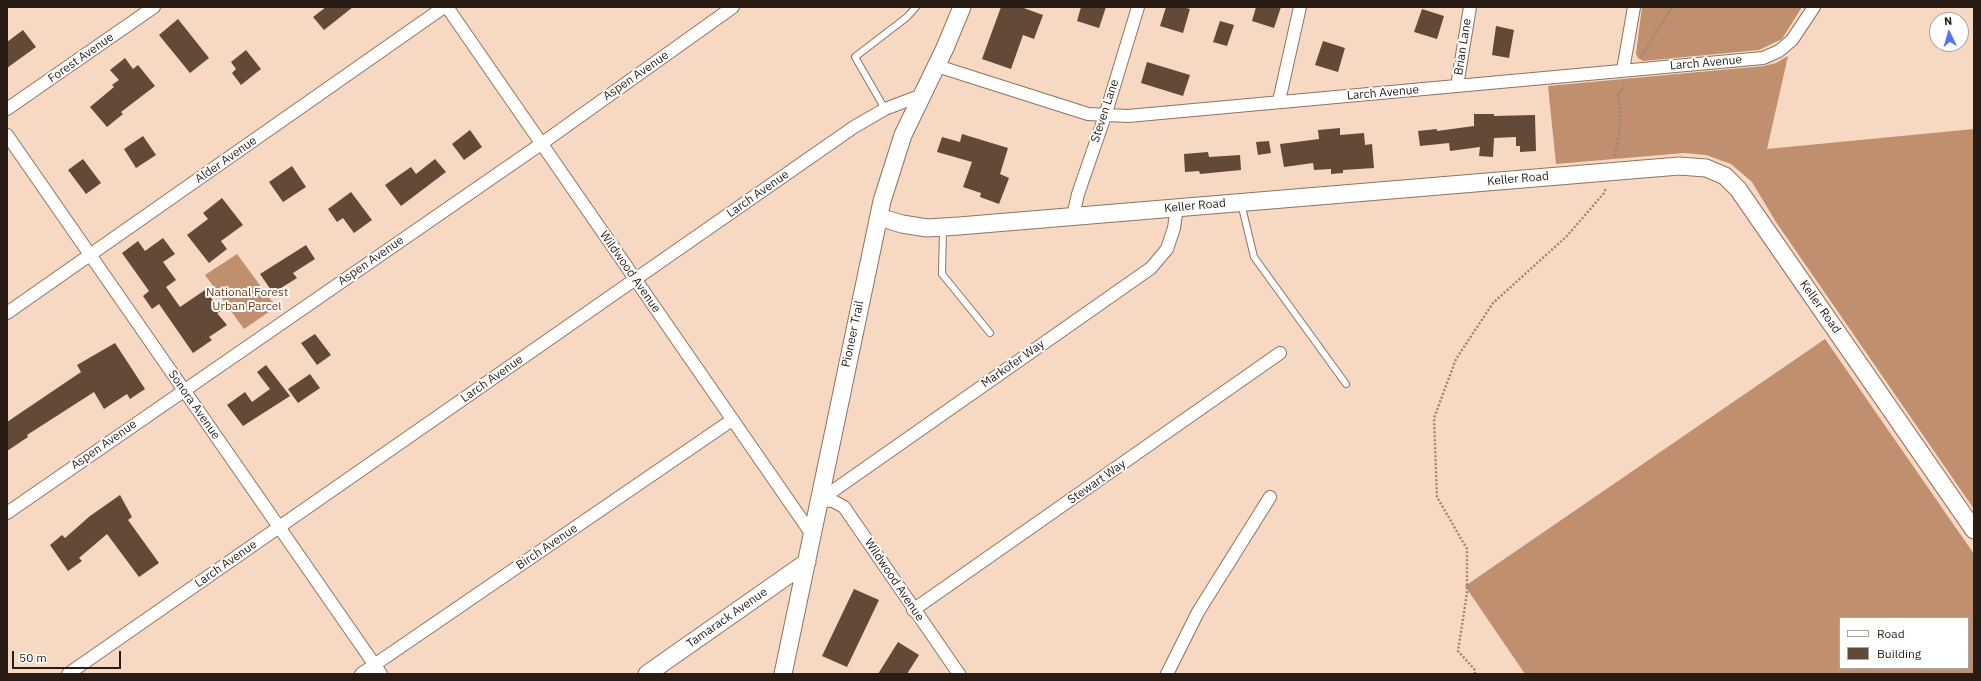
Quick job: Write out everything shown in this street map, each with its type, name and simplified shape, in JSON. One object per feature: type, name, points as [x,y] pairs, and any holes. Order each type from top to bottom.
[{"type":"street","name":"Forest Avenue","points":[[7,109],[154,7]]},
{"type":"street","name":"Wildwood Avenue","points":[[445,7],[813,536]]},
{"type":"street","name":"Alder Avenue","points":[[7,313],[445,7]]},
{"type":"street","name":"Aspen Avenue","points":[[7,513],[541,144],[733,7]]},
{"type":"street","name":"Pioneer Trail","points":[[784,674],[878,217],[903,135],[937,66],[962,7]]},
{"type":"street","name":"Steven Lane","points":[[1073,216],[1078,194],[1105,116],[1138,7]]},
{"type":"street","points":[[1279,101],[1300,7]]},
{"type":"street","name":"Brian Lane","points":[[1457,86],[1470,7]]},
{"type":"street","points":[[1629,70],[1634,7]]},
{"type":"street","name":"Larch Avenue","points":[[937,66],[1088,114],[1128,116],[1279,101],[1763,58],[1779,51],[1792,40],[1814,7]]},
{"type":"street","name":"Larch Avenue","points":[[68,674],[854,127],[885,109],[922,95]]},
{"type":"street","name":"Sonora Avenue","points":[[7,136],[377,669]]},
{"type":"street","name":"Keller Road","points":[[878,217],[902,224],[927,228],[944,227],[1680,166],[1706,168],[1725,176],[1738,189],[1974,530]]},
{"type":"street","name":"Markofer Way","points":[[820,500],[1151,268],[1167,249],[1174,228],[1177,207]]},
{"type":"street","name":"Stewart Way","points":[[913,610],[1280,354]]},
{"type":"street","name":"Birch Avenue","points":[[361,674],[377,669],[732,420]]},
{"type":"street","points":[[1167,674],[1198,612],[1270,497]]},
{"type":"street","name":"Wildwood Avenue","points":[[820,500],[832,501],[844,507],[958,674]]},
{"type":"street","name":"Tamarack Avenue","points":[[647,674],[807,562]]},
{"type":"lane","points":[[885,109],[855,57],[906,17],[916,7]]},
{"type":"lane","points":[[1240,202],[1254,257],[1346,384]]},
{"type":"lane","points":[[944,227],[942,274],[990,333]]},
{"type":"path","points":[[1475,674],[1475,670],[1458,651],[1467,592],[1467,549],[1437,497],[1434,418],[1456,359],[1493,303],[1567,236],[1604,193],[1612,172],[1621,122],[1618,95],[1629,70],[1672,7]]},
{"type":"green space","points":[[1642,7],[1802,7],[1782,39],[1759,50],[1643,61],[1638,58],[1636,54]]},
{"type":"green space","points":[[1788,56],[1767,149],[1974,129],[1974,509],[1776,222],[1752,182],[1731,164],[1706,155],[1684,153],[1556,164],[1548,86],[1764,66],[1776,63]]},
{"type":"green space","name":"National Forest Urban Parcel","points":[[237,254],[276,307],[244,329],[205,275]]},
{"type":"green space","points":[[1825,339],[1974,554],[1974,674],[1525,674],[1465,586]]},
{"type":"building","points":[[326,7],[353,7],[324,30],[313,17]]},
{"type":"building","points":[[1001,7],[1021,7],[1043,15],[1034,39],[1023,35],[1011,69],[982,59]]},
{"type":"building","points":[[1081,7],[1106,7],[1099,28],[1077,21]]},
{"type":"building","points":[[1166,7],[1183,7],[1190,9],[1183,33],[1160,26]]},
{"type":"building","points":[[1256,7],[1281,7],[1274,28],[1252,21]]},
{"type":"building","points":[[1422,9],[1444,16],[1437,39],[1414,32]]},
{"type":"building","points":[[178,19],[209,58],[190,73],[159,35]]},
{"type":"building","points":[[1220,21],[1234,25],[1227,46],[1213,42]]},
{"type":"building","points":[[1496,26],[1514,30],[1509,58],[1492,55]]},
{"type":"building","points":[[23,30],[36,47],[7,68],[7,42]]},
{"type":"building","points":[[1323,41],[1345,48],[1338,72],[1315,65]]},
{"type":"building","points":[[246,50],[261,69],[241,85],[232,73],[236,69],[231,62]]},
{"type":"building","points":[[125,58],[133,69],[138,65],[155,86],[121,112],[123,114],[107,127],[90,107],[114,87],[112,85],[119,80],[110,70]]},
{"type":"building","points":[[1147,62],[1190,75],[1183,96],[1141,83]]},
{"type":"building","points":[[1474,114],[1494,114],[1494,116],[1535,115],[1536,151],[1520,152],[1520,146],[1516,146],[1516,137],[1494,138],[1493,157],[1479,156],[1480,147],[1450,151],[1449,143],[1420,146],[1418,131],[1437,129],[1437,131],[1474,126]]},
{"type":"building","points":[[1340,128],[1340,135],[1364,133],[1365,145],[1372,144],[1374,168],[1343,170],[1343,173],[1331,174],[1331,169],[1314,170],[1313,163],[1284,167],[1280,144],[1319,139],[1318,130]]},
{"type":"building","points":[[470,130],[482,147],[464,160],[452,144]]},
{"type":"building","points":[[962,134],[1008,148],[1000,174],[1009,178],[999,204],[980,197],[981,193],[963,187],[972,162],[937,152],[942,137],[960,142]]},
{"type":"building","points":[[143,136],[156,155],[136,168],[124,149]]},
{"type":"building","points":[[1269,141],[1271,153],[1258,155],[1256,142]]},
{"type":"building","points":[[1208,152],[1209,157],[1240,155],[1241,170],[1200,174],[1199,171],[1185,172],[1184,154]]},
{"type":"building","points":[[83,159],[101,183],[86,194],[68,170]]},
{"type":"building","points":[[435,159],[446,172],[401,206],[385,185],[411,167],[416,174]]},
{"type":"building","points":[[292,166],[306,187],[283,202],[269,182]]},
{"type":"building","points":[[351,192],[372,220],[354,233],[343,218],[337,222],[328,209]]},
{"type":"building","points":[[222,198],[243,225],[221,241],[227,249],[209,263],[187,235],[208,219],[203,213]]},
{"type":"building","points":[[163,238],[175,254],[163,262],[176,280],[166,287],[180,307],[205,290],[221,311],[217,313],[227,325],[209,337],[212,340],[193,353],[159,304],[152,309],[143,296],[149,291],[122,253],[138,241],[145,251]]},
{"type":"building","points":[[306,245],[315,259],[293,273],[297,278],[273,293],[260,274]]},
{"type":"building","points":[[315,334],[331,355],[317,365],[301,343]]},
{"type":"building","points":[[115,343],[145,389],[130,399],[127,394],[104,409],[94,392],[27,435],[28,437],[7,451],[7,422],[81,372],[77,365]]},
{"type":"building","points":[[266,365],[290,396],[243,426],[227,405],[245,392],[252,402],[270,389],[257,372]]},
{"type":"building","points":[[310,374],[320,388],[298,403],[288,389]]},
{"type":"building","points":[[120,495],[132,517],[128,520],[159,563],[139,577],[107,534],[79,558],[82,561],[68,571],[50,545],[62,535],[65,538],[90,516]]},
{"type":"building","points":[[854,589],[879,600],[847,667],[822,656]]},
{"type":"building","points":[[898,642],[919,655],[907,674],[878,674]]}]
